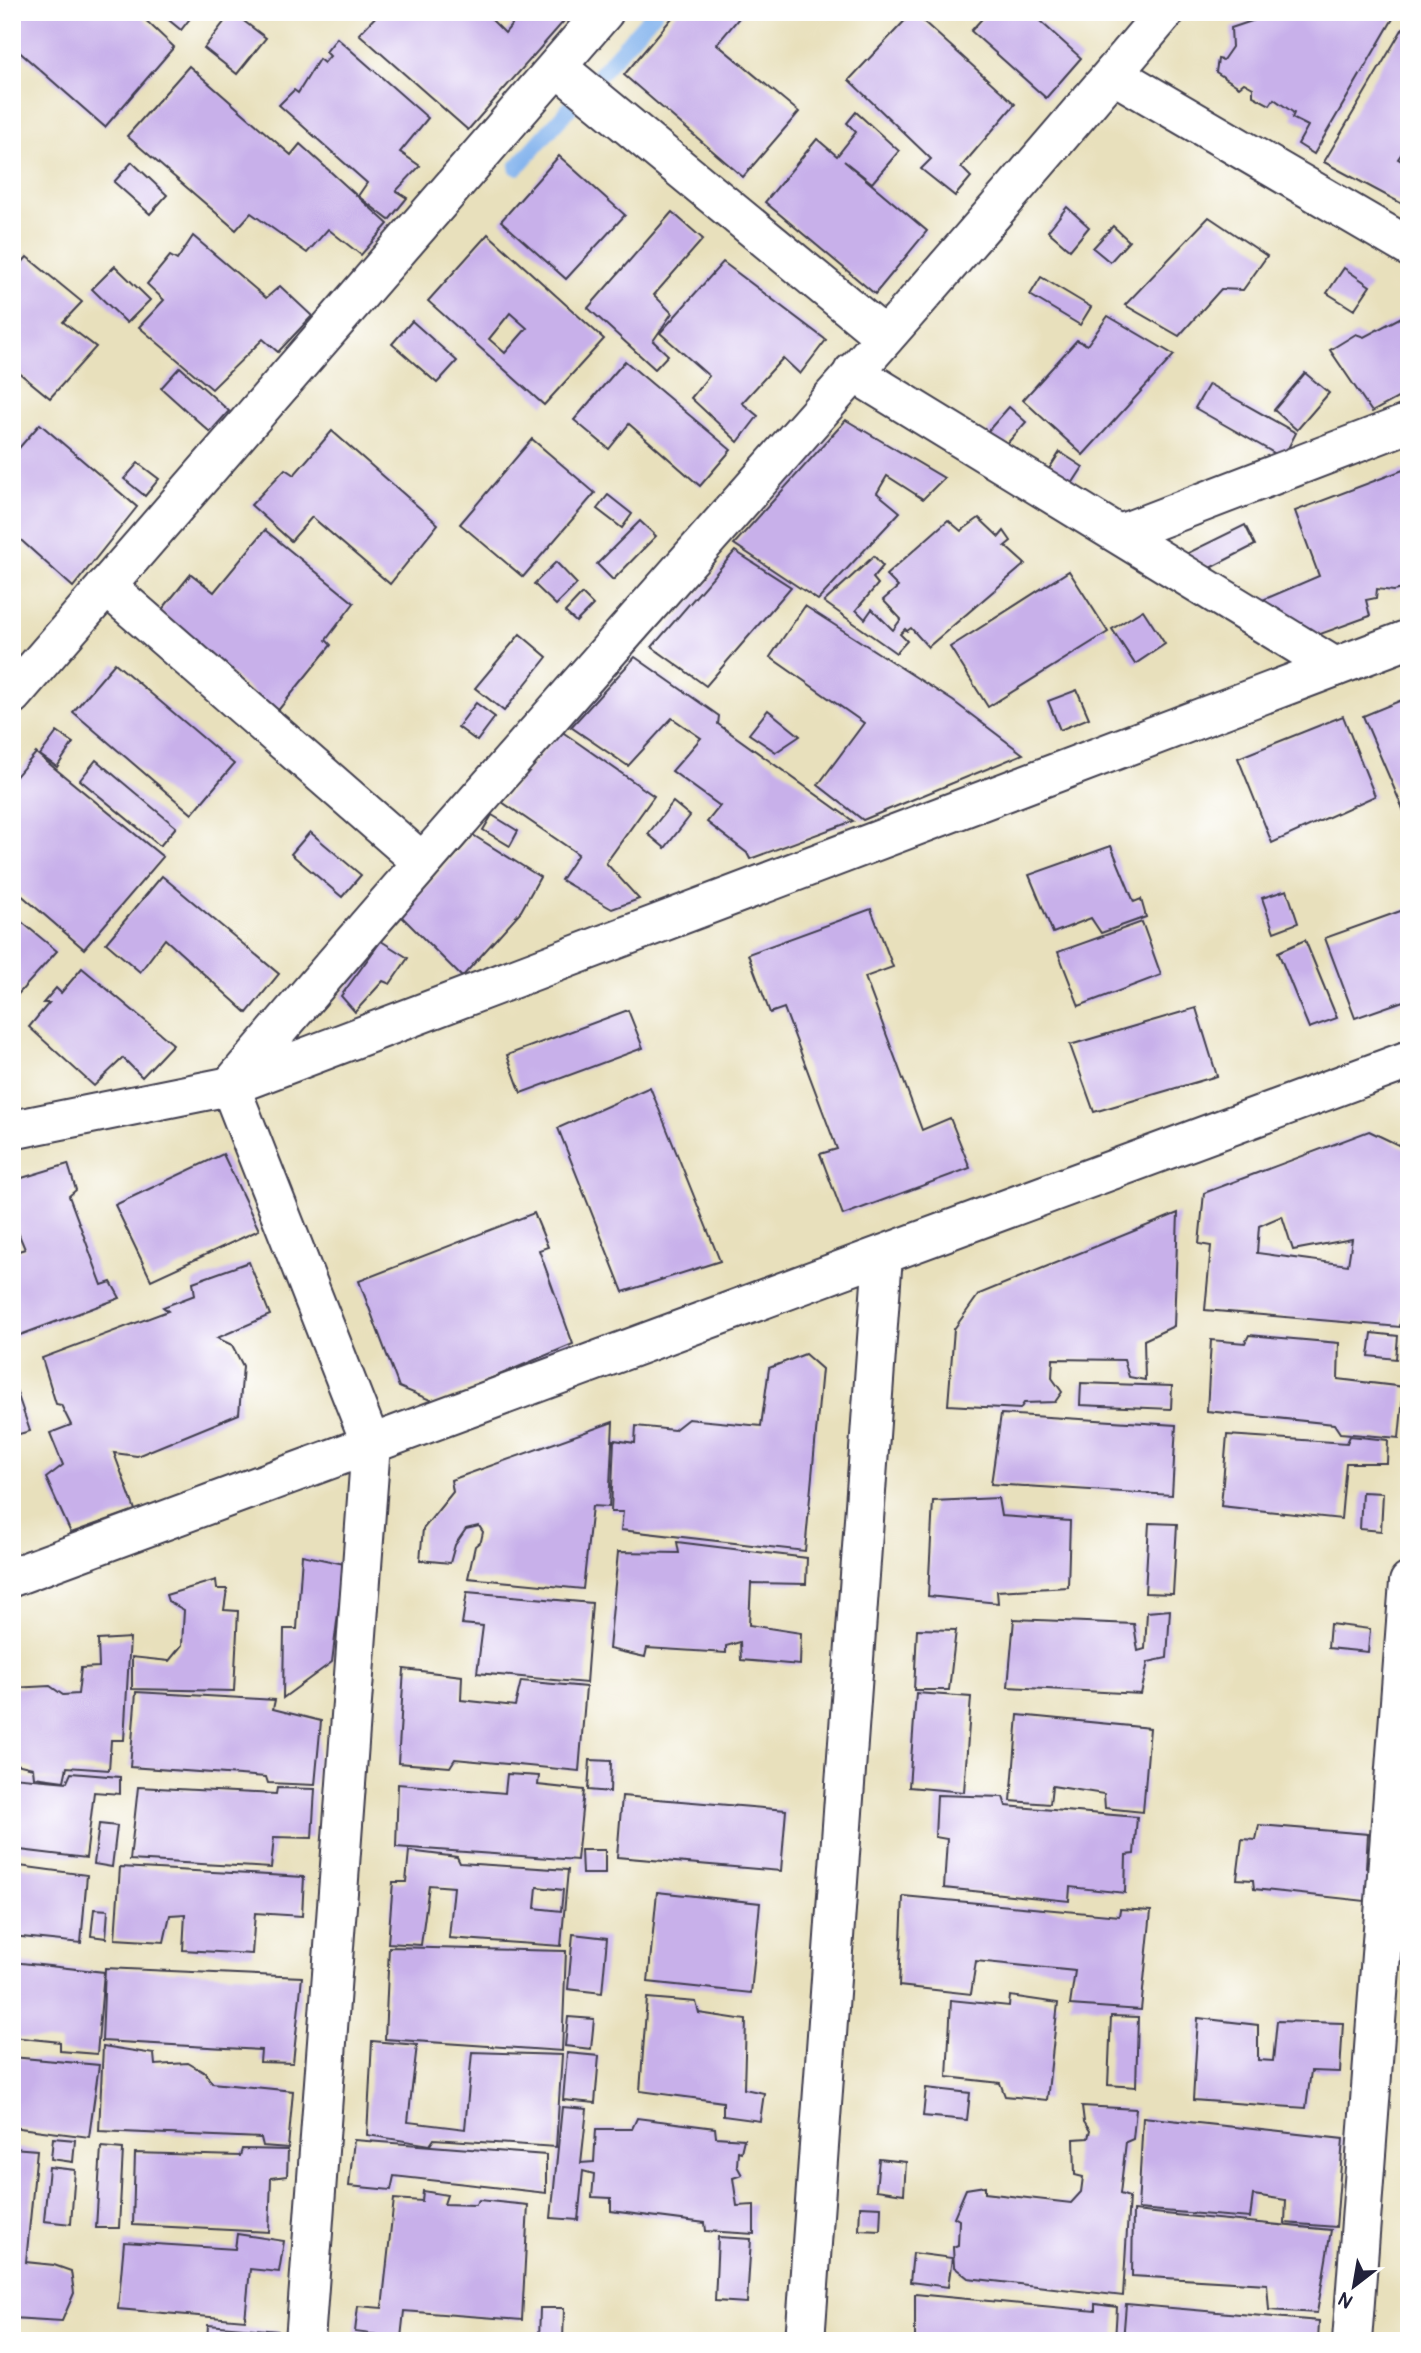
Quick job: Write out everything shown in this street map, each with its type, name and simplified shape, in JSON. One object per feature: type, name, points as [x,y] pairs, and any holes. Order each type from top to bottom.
[{"type":"street","points":[[16,682],[106,586],[604,12]]},
{"type":"street","points":[[230,1086],[421,861],[853,372],[1165,12]]},
{"type":"street","points":[[557,67],[884,336]]},
{"type":"street","points":[[1113,75],[1409,247]]},
{"type":"street","points":[[853,372],[1335,667]]},
{"type":"street","points":[[1120,534],[1409,423]]},
{"type":"street","points":[[106,586],[421,861]]},
{"type":"street","points":[[12,1130],[230,1086],[1409,639]]},
{"type":"street","points":[[12,1577],[1409,1060]]},
{"type":"street","points":[[230,1086],[371,1444],[305,2341]]},
{"type":"street","points":[[805,2341],[883,1255]]},
{"type":"street","points":[[1352,2341],[1409,1582]]},
{"type":"building","points":[[12,12],[137,12],[174,47],[105,127],[16,49],[12,51]]},
{"type":"building","points":[[159,12],[195,12],[181,30]]},
{"type":"building","points":[[232,12],[266,38],[237,74],[204,48]]},
{"type":"building","points":[[380,12],[484,12],[505,33],[522,12],[572,12],[468,130],[359,34]]},
{"type":"building","points":[[677,12],[744,12],[717,44],[799,112],[743,177],[624,75]]},
{"type":"building","points":[[913,12],[1015,104],[961,167],[971,177],[955,196],[921,169],[931,159],[849,80]]},
{"type":"building","points":[[988,12],[1030,12],[1081,58],[1046,98],[971,31]]},
{"type":"building","points":[[1256,12],[1386,12],[1394,17],[1314,154],[1298,144],[1308,126],[1292,118],[1294,113],[1274,99],[1270,105],[1253,96],[1253,88],[1244,83],[1239,87],[1216,72],[1218,59],[1223,60],[1232,47],[1231,28],[1255,20]]},
{"type":"building","points":[[1403,28],[1409,31],[1409,143],[1398,159],[1409,165],[1409,202],[1406,206],[1324,162]]},
{"type":"building","points":[[337,38],[428,118],[400,152],[420,166],[396,191],[407,198],[389,220],[358,196],[367,183],[279,105],[294,90],[298,93],[319,59],[324,63],[330,56],[326,52]]},
{"type":"building","points":[[189,66],[291,155],[300,144],[388,224],[361,255],[328,229],[307,253],[251,213],[236,230],[127,136]]},
{"type":"building","points":[[856,112],[899,151],[872,183],[844,161],[927,231],[875,294],[765,202],[817,139],[837,156],[856,132],[847,123]]},
{"type":"building","points":[[559,156],[625,215],[566,279],[501,221]]},
{"type":"building","points":[[132,162],[167,195],[150,214],[114,182]]},
{"type":"building","points":[[1067,207],[1089,227],[1070,250],[1048,231]]},
{"type":"building","points":[[672,212],[703,239],[654,295],[672,313],[653,341],[668,355],[655,369],[588,308]]},
{"type":"building","points":[[1209,217],[1267,256],[1243,290],[1221,289],[1179,336],[1125,305]]},
{"type":"building","points":[[1113,226],[1129,241],[1110,262],[1093,248]]},
{"type":"building","points":[[488,234],[604,339],[544,405],[428,301]],"holes":[[[510,313],[527,328],[505,353],[489,339]]]},
{"type":"building","points":[[193,236],[266,298],[280,286],[312,316],[278,352],[263,339],[212,389],[139,327],[164,300],[147,284],[170,256],[177,260]]},
{"type":"building","points":[[27,257],[82,302],[63,322],[96,347],[50,398],[12,367],[12,274]]},
{"type":"building","points":[[723,262],[826,340],[800,374],[783,358],[742,403],[758,416],[738,442],[691,398],[709,376],[660,333]]},
{"type":"building","points":[[115,266],[150,300],[127,323],[92,289]]},
{"type":"building","points":[[1344,268],[1370,286],[1354,310],[1327,293]]},
{"type":"building","points":[[1041,277],[1091,307],[1080,325],[1030,295]]},
{"type":"building","points":[[1409,313],[1409,392],[1372,412],[1330,350],[1356,334],[1364,337]]},
{"type":"building","points":[[1108,316],[1174,355],[1083,455],[1023,400],[1077,340],[1087,345]]},
{"type":"building","points":[[412,321],[457,361],[437,383],[392,344]]},
{"type":"building","points":[[625,361],[731,450],[700,486],[629,424],[609,449],[574,420]]},
{"type":"building","points":[[180,367],[229,411],[210,432],[161,388]]},
{"type":"building","points":[[1305,373],[1329,393],[1297,430],[1274,410]]},
{"type":"building","points":[[1209,384],[1296,433],[1283,458],[1195,408]]},
{"type":"building","points":[[1009,407],[1026,422],[1004,447],[987,432]]},
{"type":"building","points":[[846,420],[944,478],[923,499],[887,476],[877,493],[900,512],[818,600],[734,544]]},
{"type":"building","points":[[40,424],[137,507],[73,587],[12,532],[12,456]]},
{"type":"building","points":[[332,431],[438,524],[390,584],[312,517],[291,541],[251,505],[285,469],[294,475]]},
{"type":"building","points":[[532,439],[595,493],[523,577],[460,524]]},
{"type":"building","points":[[1060,452],[1083,467],[1068,490],[1045,475]]},
{"type":"building","points":[[138,463],[159,479],[145,496],[124,479]]},
{"type":"building","points":[[1403,470],[1409,481],[1409,587],[1394,591],[1377,589],[1376,598],[1366,600],[1370,616],[1315,636],[1258,602],[1319,576],[1295,511]]},
{"type":"building","points":[[608,495],[632,514],[622,528],[597,509]]},
{"type":"building","points":[[979,518],[999,537],[1004,531],[1011,541],[1005,546],[1025,564],[928,647],[911,628],[907,631],[905,629],[900,634],[907,641],[896,653],[824,602],[874,556],[883,566],[873,578],[878,584],[856,610],[865,619],[872,609],[893,630],[901,619],[883,600],[898,587],[886,575],[948,520],[961,531]]},
{"type":"building","points":[[640,521],[656,536],[613,580],[597,564]]},
{"type":"building","points":[[1245,525],[1255,545],[1210,568],[1186,554]]},
{"type":"building","points":[[265,530],[354,603],[326,640],[331,645],[276,713],[160,612],[191,574],[214,592]]},
{"type":"building","points":[[735,551],[791,587],[706,686],[652,647]]},
{"type":"building","points":[[556,562],[577,584],[556,605],[534,584]]},
{"type":"building","points":[[1069,571],[1108,632],[988,707],[950,647]]},
{"type":"building","points":[[582,594],[593,605],[576,622],[565,612]]},
{"type":"building","points":[[805,606],[953,701],[1023,754],[863,820],[818,785],[864,723],[770,657]]},
{"type":"building","points":[[1143,610],[1165,644],[1135,664],[1112,629]]},
{"type":"building","points":[[520,634],[547,657],[504,711],[475,688]]},
{"type":"building","points":[[635,657],[719,716],[718,724],[853,821],[750,859],[747,853],[707,822],[720,806],[672,771],[701,738],[672,718],[628,766],[571,727]]},
{"type":"building","points":[[115,663],[234,764],[192,814],[73,712]]},
{"type":"building","points":[[1077,690],[1089,718],[1060,730],[1048,701]]},
{"type":"building","points":[[1409,697],[1409,823],[1363,716]]},
{"type":"building","points":[[476,703],[495,717],[477,741],[458,727]]},
{"type":"building","points":[[768,710],[800,736],[776,752],[749,734]]},
{"type":"building","points":[[1343,716],[1375,796],[1272,843],[1238,758]]},
{"type":"building","points":[[561,731],[654,796],[606,863],[639,899],[612,909],[561,880],[578,854],[502,802]]},
{"type":"building","points":[[57,732],[73,743],[57,767],[40,755]]},
{"type":"building","points":[[36,753],[163,857],[84,949],[12,887],[12,781]]},
{"type":"building","points":[[96,760],[176,827],[160,846],[80,780]]},
{"type":"building","points":[[673,802],[690,816],[665,848],[648,834]]},
{"type":"building","points":[[492,815],[518,831],[510,846],[483,830]]},
{"type":"building","points":[[310,832],[361,875],[342,897],[291,854]]},
{"type":"building","points":[[473,835],[540,877],[521,911],[462,977],[401,916]]},
{"type":"building","points":[[1111,846],[1134,902],[1141,899],[1146,917],[1101,933],[1091,918],[1053,933],[1029,875]]},
{"type":"building","points":[[162,876],[279,974],[247,1013],[165,939],[140,972],[106,943]]},
{"type":"building","points":[[1287,890],[1298,923],[1274,932],[1262,898]]},
{"type":"building","points":[[1409,908],[1409,999],[1355,1018],[1325,938]]},
{"type":"building","points":[[871,909],[893,967],[865,977],[922,1130],[950,1118],[970,1168],[843,1215],[820,1154],[837,1149],[784,1008],[770,1013],[748,954]]},
{"type":"building","points":[[12,914],[57,951],[12,1001]]},
{"type":"building","points":[[1142,922],[1161,975],[1079,1006],[1058,952]]},
{"type":"building","points":[[1305,940],[1337,1018],[1309,1028],[1278,952]]},
{"type":"building","points":[[381,941],[408,958],[390,984],[383,981],[355,1012],[341,996]]},
{"type":"building","points":[[82,968],[173,1044],[142,1077],[123,1058],[94,1086],[29,1027],[49,1003],[43,1003],[56,988],[61,993]]},
{"type":"building","points":[[1196,1008],[1217,1076],[1094,1112],[1070,1045]]},
{"type":"building","points":[[628,1010],[643,1048],[521,1093],[507,1055]]},
{"type":"building","points":[[650,1087],[720,1261],[623,1292],[558,1128]]},
{"type":"building","points":[[1369,1131],[1409,1150],[1409,1233],[1400,1327],[1205,1310],[1211,1246],[1199,1244],[1204,1193]],"holes":[[[1282,1216],[1293,1250],[1352,1239],[1348,1265],[1257,1253],[1259,1226]]]},
{"type":"building","points":[[223,1154],[259,1230],[151,1280],[115,1205]]},
{"type":"building","points":[[68,1164],[76,1190],[69,1196],[102,1285],[111,1282],[120,1298],[12,1338],[12,1253],[25,1249],[12,1218],[12,1181]]},
{"type":"building","points":[[534,1213],[548,1247],[539,1250],[573,1344],[435,1402],[399,1387],[359,1281]]},
{"type":"building","points":[[1178,1213],[1174,1326],[1144,1340],[1145,1380],[1129,1377],[1124,1360],[1053,1359],[1052,1378],[1062,1392],[1055,1402],[1024,1403],[1020,1409],[948,1405],[954,1329],[979,1294]]},
{"type":"building","points":[[249,1262],[270,1315],[217,1338],[232,1345],[243,1366],[239,1414],[137,1456],[114,1453],[135,1510],[71,1533],[46,1478],[63,1465],[50,1433],[71,1425],[61,1405],[56,1404],[42,1358],[168,1311],[163,1307],[195,1295],[193,1282]]},
{"type":"building","points":[[1372,1333],[1398,1336],[1396,1359],[1369,1356]]},
{"type":"building","points":[[1249,1335],[1339,1343],[1338,1379],[1404,1387],[1399,1438],[1340,1433],[1334,1424],[1207,1411],[1211,1340],[1245,1343]]},
{"type":"building","points":[[805,1354],[822,1369],[805,1551],[621,1530],[623,1512],[611,1512],[614,1440],[635,1443],[636,1426],[674,1430],[688,1419],[761,1426],[769,1368]]},
{"type":"building","points":[[12,1378],[30,1431],[12,1436]]},
{"type":"building","points":[[1081,1383],[1172,1386],[1171,1409],[1080,1405]]},
{"type":"building","points":[[1001,1414],[1176,1425],[1172,1495],[991,1484]]},
{"type":"building","points":[[613,1422],[609,1507],[592,1506],[583,1589],[468,1578],[475,1546],[481,1541],[483,1532],[479,1526],[466,1529],[455,1545],[450,1563],[420,1560],[423,1529],[453,1492],[451,1480]]},
{"type":"building","points":[[1227,1435],[1347,1443],[1350,1436],[1388,1440],[1387,1463],[1346,1463],[1341,1519],[1221,1506]]},
{"type":"building","points":[[1362,1492],[1383,1493],[1381,1531],[1360,1529]]},
{"type":"building","points":[[998,1498],[1001,1516],[1070,1521],[1068,1587],[997,1591],[998,1603],[928,1596],[933,1501]]},
{"type":"building","points":[[1149,1523],[1177,1524],[1173,1594],[1145,1593]]},
{"type":"building","points":[[677,1542],[807,1558],[806,1584],[751,1583],[749,1625],[801,1633],[800,1665],[741,1660],[740,1642],[726,1646],[726,1653],[647,1648],[645,1657],[609,1649],[618,1552],[679,1553]]},
{"type":"building","points":[[302,1555],[344,1564],[332,1662],[283,1698],[284,1629],[297,1629]]},
{"type":"building","points":[[216,1580],[217,1589],[227,1589],[224,1610],[238,1611],[234,1691],[132,1689],[132,1657],[169,1661],[182,1645],[184,1610],[168,1601],[166,1595]]},
{"type":"building","points":[[467,1592],[592,1603],[586,1683],[477,1673],[483,1626],[462,1624]]},
{"type":"building","points":[[1170,1610],[1167,1658],[1148,1662],[1141,1694],[1008,1687],[1014,1619],[1134,1624],[1138,1651],[1145,1649],[1147,1612]]},
{"type":"building","points":[[1330,1624],[1370,1629],[1368,1652],[1328,1648]]},
{"type":"building","points":[[917,1629],[956,1630],[949,1690],[914,1690]]},
{"type":"building","points":[[130,1638],[124,1740],[111,1740],[109,1770],[67,1767],[64,1781],[34,1777],[33,1768],[12,1763],[12,1688],[50,1686],[63,1695],[78,1694],[81,1668],[99,1667],[98,1640]]},
{"type":"building","points":[[404,1669],[462,1676],[461,1700],[515,1706],[521,1681],[586,1687],[579,1771],[455,1759],[450,1767],[398,1763]]},
{"type":"building","points":[[136,1692],[275,1700],[273,1709],[321,1721],[315,1785],[268,1783],[266,1777],[130,1767]]},
{"type":"building","points":[[916,1693],[971,1697],[964,1792],[909,1787]]},
{"type":"building","points":[[1018,1715],[1150,1728],[1143,1812],[1105,1808],[1104,1794],[1052,1786],[1050,1804],[1011,1801]]},
{"type":"building","points":[[590,1760],[611,1761],[610,1792],[588,1790]]},
{"type":"building","points":[[71,1773],[120,1777],[120,1794],[94,1792],[86,1858],[12,1849],[12,1777],[67,1782]]},
{"type":"building","points":[[507,1774],[539,1776],[538,1785],[584,1790],[577,1860],[396,1847],[398,1784],[505,1793]]},
{"type":"building","points":[[138,1787],[276,1794],[277,1788],[315,1789],[312,1838],[274,1837],[271,1868],[130,1860]]},
{"type":"building","points":[[937,1795],[1003,1797],[1006,1806],[1137,1817],[1134,1854],[1126,1855],[1125,1893],[1070,1887],[1069,1901],[944,1888],[947,1839],[935,1837]]},
{"type":"building","points":[[622,1796],[786,1810],[781,1871],[617,1857]]},
{"type":"building","points":[[99,1824],[117,1826],[112,1867],[94,1864]]},
{"type":"building","points":[[1259,1825],[1368,1834],[1366,1868],[1371,1871],[1365,1901],[1254,1889],[1253,1880],[1237,1879],[1242,1839],[1256,1840]]},
{"type":"building","points":[[581,1850],[605,1850],[605,1874],[582,1874]]},
{"type":"building","points":[[409,1851],[457,1857],[460,1863],[568,1870],[561,1946],[449,1938],[454,1887],[429,1885],[421,1945],[388,1943],[393,1882],[406,1882]],"holes":[[[537,1887],[563,1890],[561,1911],[535,1908]]]},
{"type":"building","points":[[12,1865],[87,1875],[81,1943],[12,1936]]},
{"type":"building","points":[[120,1867],[304,1877],[302,1916],[255,1913],[252,1954],[183,1950],[185,1914],[170,1915],[164,1942],[115,1939]]},
{"type":"building","points":[[657,1892],[760,1903],[751,1993],[648,1982]]},
{"type":"building","points":[[903,1896],[1119,1916],[1120,1909],[1151,1911],[1141,2010],[1070,2005],[1075,1971],[976,1961],[971,1994],[899,1986]]},
{"type":"building","points":[[94,1909],[108,1910],[106,1938],[91,1936]]},
{"type":"building","points":[[573,1934],[607,1938],[602,1993],[568,1989]]},
{"type":"building","points":[[389,1947],[566,1951],[562,2051],[385,2039]]},
{"type":"building","points":[[12,1962],[104,1972],[97,2054],[60,2051],[60,2042],[12,2037]]},
{"type":"building","points":[[105,1968],[302,1977],[293,2063],[260,2062],[261,2050],[102,2041]]},
{"type":"building","points":[[1010,1996],[1058,2003],[1047,2100],[1005,2096],[1000,2083],[947,2077],[951,2000],[1009,2006]]},
{"type":"building","points":[[647,1998],[696,2002],[699,2013],[746,2020],[744,2089],[764,2093],[760,2121],[723,2116],[723,2102],[640,2091]]},
{"type":"building","points":[[1111,2016],[1138,2017],[1136,2087],[1108,2085]]},
{"type":"building","points":[[568,2017],[594,2019],[591,2049],[565,2046]]},
{"type":"building","points":[[1198,2018],[1258,2025],[1258,2060],[1273,2061],[1277,2021],[1343,2023],[1340,2072],[1311,2071],[1306,2108],[1193,2100]]},
{"type":"building","points":[[372,2041],[417,2045],[408,2122],[465,2129],[472,2052],[562,2055],[556,2147],[434,2139],[430,2145],[367,2135]]},
{"type":"building","points":[[103,2046],[154,2054],[155,2065],[188,2063],[205,2073],[212,2083],[293,2091],[288,2148],[263,2146],[261,2138],[99,2131]]},
{"type":"building","points":[[567,2053],[599,2056],[595,2103],[563,2100]]},
{"type":"building","points":[[12,2057],[99,2065],[89,2137],[12,2127]]},
{"type":"building","points":[[926,2088],[970,2093],[967,2120],[923,2116]]},
{"type":"building","points":[[1082,2106],[1136,2109],[1133,2139],[1126,2142],[1120,2194],[1129,2197],[1123,2296],[968,2278],[954,2267],[953,2247],[958,2245],[959,2220],[954,2217],[966,2189],[985,2186],[985,2193],[1071,2203],[1081,2192],[1083,2177],[1075,2175],[1074,2139],[1088,2138],[1090,2131],[1084,2122]]},
{"type":"building","points":[[562,2107],[587,2109],[581,2163],[594,2162],[596,2129],[632,2129],[637,2118],[715,2128],[716,2137],[744,2139],[741,2152],[738,2151],[737,2166],[742,2175],[733,2178],[737,2206],[754,2205],[754,2234],[706,2231],[705,2223],[611,2211],[611,2198],[592,2197],[594,2174],[583,2171],[578,2220],[551,2218]]},
{"type":"building","points":[[1143,2117],[1343,2139],[1336,2227],[1285,2223],[1286,2200],[1253,2195],[1250,2218],[1138,2209]]},
{"type":"building","points":[[53,2138],[75,2140],[73,2162],[51,2159]]},
{"type":"building","points":[[354,2140],[546,2155],[546,2193],[394,2176],[391,2190],[349,2186]]},
{"type":"building","points":[[101,2147],[123,2149],[119,2228],[96,2228]]},
{"type":"building","points":[[12,2148],[37,2150],[26,2262],[54,2265],[71,2271],[74,2293],[62,2321],[12,2318]]},
{"type":"building","points":[[242,2149],[288,2150],[287,2176],[271,2178],[269,2232],[133,2225],[135,2153],[240,2156]]},
{"type":"building","points":[[879,2159],[906,2162],[904,2194],[876,2190]]},
{"type":"building","points":[[49,2167],[75,2170],[71,2224],[44,2221]]},
{"type":"building","points":[[423,2191],[447,2195],[444,2204],[475,2205],[479,2200],[528,2205],[522,2320],[404,2311],[401,2338],[355,2332],[358,2306],[382,2308],[394,2199],[422,2201]]},
{"type":"building","points":[[860,2206],[881,2207],[880,2231],[859,2230]]},
{"type":"building","points":[[1133,2211],[1331,2230],[1317,2313],[1269,2310],[1267,2284],[1132,2276]]},
{"type":"building","points":[[237,2234],[284,2241],[279,2272],[250,2269],[245,2320],[118,2309],[124,2242],[235,2249]]},
{"type":"building","points":[[718,2237],[751,2239],[747,2303],[715,2301]]},
{"type":"building","points":[[913,2253],[952,2258],[948,2287],[910,2282]]},
{"type":"building","points":[[915,2294],[1095,2311],[1095,2304],[1117,2307],[1115,2341],[915,2341]]},
{"type":"building","points":[[1126,2304],[1319,2321],[1318,2341],[1123,2341]]},
{"type":"building","points":[[540,2308],[564,2308],[563,2341],[539,2341]]},
{"type":"building","points":[[208,2325],[278,2331],[278,2341],[207,2341]]},
{"type":"waterway","points":[[517,167],[655,12]]}]
